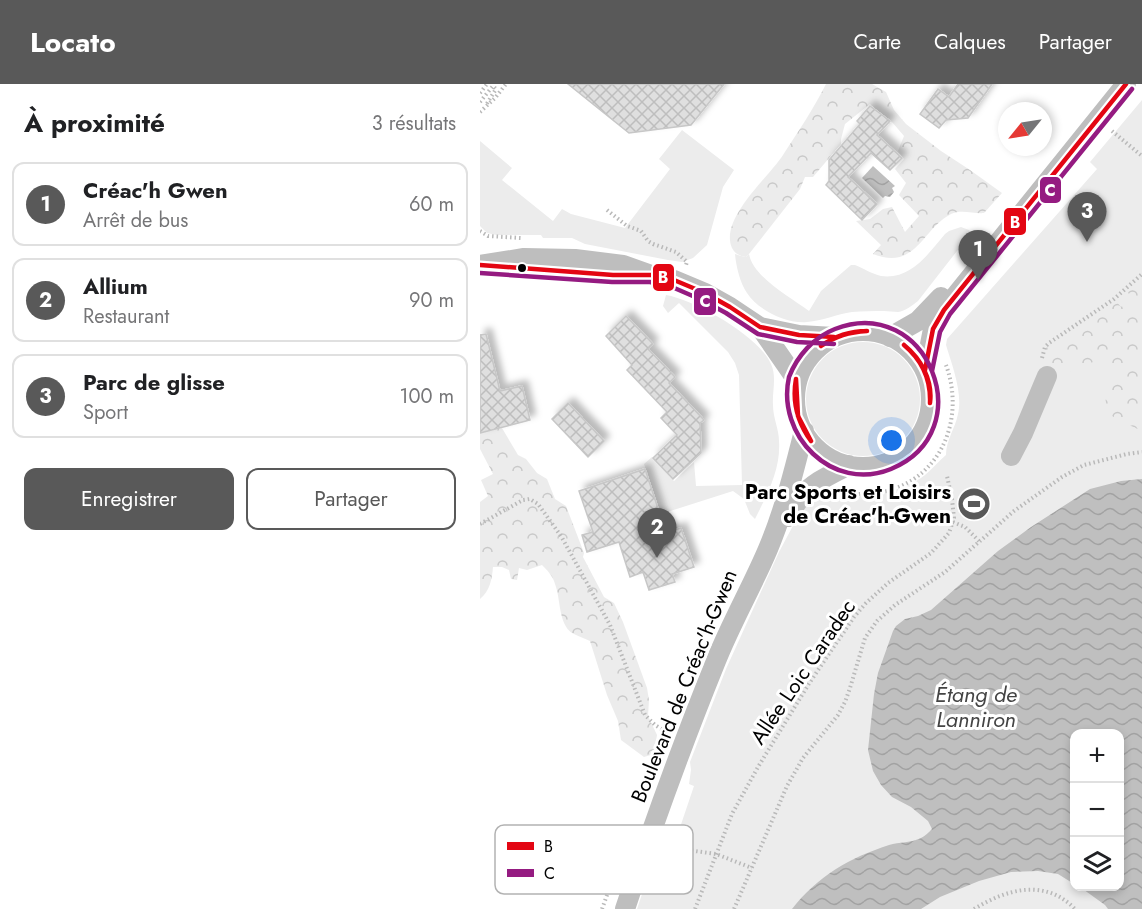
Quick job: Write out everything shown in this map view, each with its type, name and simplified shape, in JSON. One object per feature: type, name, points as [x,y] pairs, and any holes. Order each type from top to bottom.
[{"type":"street","points":[[890,336],[918,321],[938,301],[1112,84]]},
{"type":"street","points":[[925,370],[933,329],[944,310],[1126,84]]},
{"type":"street","points":[[482,265],[524,258],[562,258],[613,263],[674,280],[730,306],[760,327],[796,379]]},
{"type":"street","points":[[760,327],[799,335],[834,337]]},
{"type":"street","points":[[865,331],[890,336],[911,350],[925,370],[931,392],[925,429],[914,444],[891,461],[863,466],[849,465],[832,459],[817,448],[799,422],[796,408],[796,379],[811,355],[834,337],[849,332],[865,331]]},
{"type":"street","points":[[1011,456],[1019,443],[1045,369]]},
{"type":"street","name":"Boulevard de Créac'h-Gwen","points":[[654,825],[716,661],[767,550],[790,486],[804,432]]},
{"type":"street","name":"Boulevard de Créac'h-Gwen","points":[[767,550],[802,496],[818,482],[849,465]]},
{"type":"street","name":"Boulevard de Créac'h-Gwen","points":[[626,909],[631,894]]},
{"type":"path","points":[[480,93],[487,84]]},
{"type":"path","points":[[486,105],[505,85]]},
{"type":"path","points":[[480,102],[493,86],[496,89],[480,112]]},
{"type":"path","points":[[1111,131],[1142,156]]},
{"type":"path","points":[[607,210],[627,226],[641,231],[648,241],[676,252],[687,262]]},
{"type":"path","points":[[1045,369],[1043,352],[1049,343],[1114,299],[1142,274]]},
{"type":"path","points":[[833,493],[872,494],[887,491],[915,478],[932,462],[947,436],[953,414],[952,391],[943,358]]},
{"type":"path","points":[[734,909],[792,775],[838,715],[845,702],[863,643],[871,627],[894,605],[955,565],[979,541],[1029,500],[1078,467],[1142,452]]},
{"type":"path","points":[[947,476],[952,499],[953,522],[966,527],[979,541]]},
{"type":"path","points":[[480,524],[523,500],[530,499],[538,504],[561,536],[610,625],[645,715],[669,733]]},
{"type":"path","name":"Allée Loic Caradec","points":[[695,909],[732,814],[810,682],[854,617],[888,583],[938,547],[949,533],[953,522]]},
{"type":"path","points":[[693,851],[716,854],[752,868]]},
{"type":"path","points":[[974,909],[1001,896],[1023,890],[1036,890],[1057,895],[1075,909]]},
{"type":"green space","points":[[826,84],[872,84],[886,92],[894,110],[906,124],[1002,193],[984,213],[951,214],[909,253],[888,258],[873,254],[881,245],[856,221],[870,219],[883,209],[892,207],[905,232],[919,216],[899,195],[906,183],[895,169],[904,159],[898,151],[904,136],[892,122],[870,104],[845,124],[841,144],[813,177],[805,177],[800,189],[749,254],[746,257],[738,254],[732,248],[730,237],[739,212],[783,155]]},
{"type":"green space","name":"Parc Sports et Loisirs de Créac'h-Gwen","points":[[1142,100],[1142,909],[637,909],[642,894],[693,894],[693,825],[681,825],[694,786],[689,784],[690,762],[726,669],[779,552],[803,507],[812,497],[895,490],[915,482],[946,455],[947,444],[957,419],[959,406],[956,379],[946,345],[947,339],[1097,169],[1090,162]]},
{"type":"green space","points":[[682,130],[734,170],[723,187],[707,245],[693,258],[682,262],[668,260],[585,244],[572,238],[497,235],[487,233],[480,226],[480,141],[512,168],[502,180],[553,221],[562,209],[571,214],[625,228],[670,169],[659,159]]},
{"type":"green space","points":[[961,227],[971,233],[918,301],[898,312],[852,312],[807,322],[790,321],[773,315],[758,305],[747,293],[737,269],[735,254],[746,257],[749,254],[757,271],[809,311],[821,291],[851,265],[881,276],[901,274],[918,264],[945,234]]},
{"type":"green space","points":[[1142,276],[1142,431],[1116,419],[1105,404],[1107,392],[1122,378],[1120,365],[1091,362],[1071,371],[1059,372],[1050,367],[1044,351],[1051,342],[1115,300],[1121,307],[1132,298],[1126,290]]},
{"type":"green space","points":[[666,295],[693,304],[740,331],[764,353],[773,369],[773,410],[779,437],[778,462],[772,482],[755,519],[750,514],[744,499],[733,491],[661,514],[644,464],[652,457],[674,481],[694,462],[696,486],[742,485],[739,375],[735,363],[728,352],[679,303],[668,313],[663,306]]},
{"type":"green space","points":[[863,342],[885,347],[903,359],[915,377],[920,399],[915,421],[903,439],[885,451],[863,456],[841,451],[823,439],[811,421],[806,399],[811,377],[823,359],[841,347]]},
{"type":"green space","points":[[480,425],[490,431],[502,428],[518,455],[526,459],[537,473],[547,479],[555,499],[566,506],[584,553],[583,557],[604,597],[614,603],[647,688],[648,716],[657,735],[654,754],[644,757],[621,740],[618,721],[590,641],[567,629],[554,581],[542,565],[527,570],[519,568],[517,580],[511,579],[509,570],[493,567],[488,589],[480,599],[480,502],[488,496],[481,480],[493,474],[480,449]]},
{"type":"water","points":[[873,166],[895,186],[892,188],[894,192],[890,197],[883,198],[862,178]]},
{"type":"water","name":"Étang de Lanniron","points":[[1142,479],[1142,909],[1108,909],[1086,891],[1124,891],[1124,729],[1070,729],[1070,882],[1058,874],[1038,871],[1011,872],[979,881],[940,897],[921,909],[792,909],[812,887],[848,862],[889,845],[917,840],[932,829],[928,821],[911,807],[892,797],[881,785],[873,771],[868,750],[878,673],[896,626],[905,619],[931,610],[998,551],[1031,527],[1090,489],[1121,481]]},
{"type":"building","points":[[568,84],[724,84],[691,125],[629,133]]},
{"type":"building","points":[[958,84],[992,84],[968,118],[946,120],[939,128],[920,114],[938,89],[949,97]]},
{"type":"building","points":[[870,106],[890,121],[877,135],[902,158],[890,170],[871,153],[848,177],[877,204],[862,220],[826,185],[829,181],[829,160],[860,124],[857,121]]},
{"type":"building","points":[[626,316],[653,344],[648,349],[675,377],[669,383],[704,420],[700,423],[701,453],[673,479],[653,458],[677,435],[661,418],[667,412],[627,370],[632,365],[606,336]]},
{"type":"building","points":[[486,334],[500,391],[522,386],[530,420],[480,433],[480,335]]},
{"type":"building","points":[[568,403],[604,441],[588,457],[552,419]]},
{"type":"building","points":[[645,469],[666,533],[681,528],[694,567],[672,574],[675,582],[649,590],[643,572],[630,577],[619,542],[587,552],[582,535],[593,532],[579,491]]},
{"type":"transit line","name":"B","points":[[925,370],[933,329],[944,310],[1126,84]]},
{"type":"transit line","name":"C","points":[[932,371],[940,332],[950,314],[1132,89]]},
{"type":"transit line","name":"B","points":[[480,265],[613,275],[651,275],[674,280],[705,293],[760,327],[799,335],[834,337]]},
{"type":"transit line","name":"C","points":[[480,273],[612,282],[650,282],[672,287],[702,300],[758,334],[797,342],[834,344]]},
{"type":"transit line","name":"C","points":[[868,323],[896,330],[917,347],[932,371],[938,399],[934,426],[919,451],[891,469],[869,474],[848,473],[829,466],[813,454],[800,438],[791,419],[787,399],[789,377],[807,348],[827,332],[868,323]]},
{"type":"transit line","name":"B","points":[[821,346],[843,335],[867,331]]},
{"type":"transit line","name":"B","points":[[821,346],[843,335],[867,331]]},
{"type":"transit line","name":"B","points":[[904,345],[925,371],[930,386],[930,403]]},
{"type":"transit line","name":"B","points":[[904,345],[916,357],[924,371],[929,386],[930,403]]},
{"type":"transit line","name":"B","points":[[796,379],[798,416],[811,441]]},
{"type":"transit line","name":"B","points":[[796,379],[797,412],[811,441]]},
{"type":"place","name":"Parc de glisse","points":[[1087,242]]},
{"type":"place","name":"Créac'h Gwen","points":[[978,280]]},
{"type":"place","name":"Parc Sports et Loisirs de Créac'h-Gwen","points":[[974,504]]},
{"type":"place","name":"Allium","points":[[657,558]]}]
